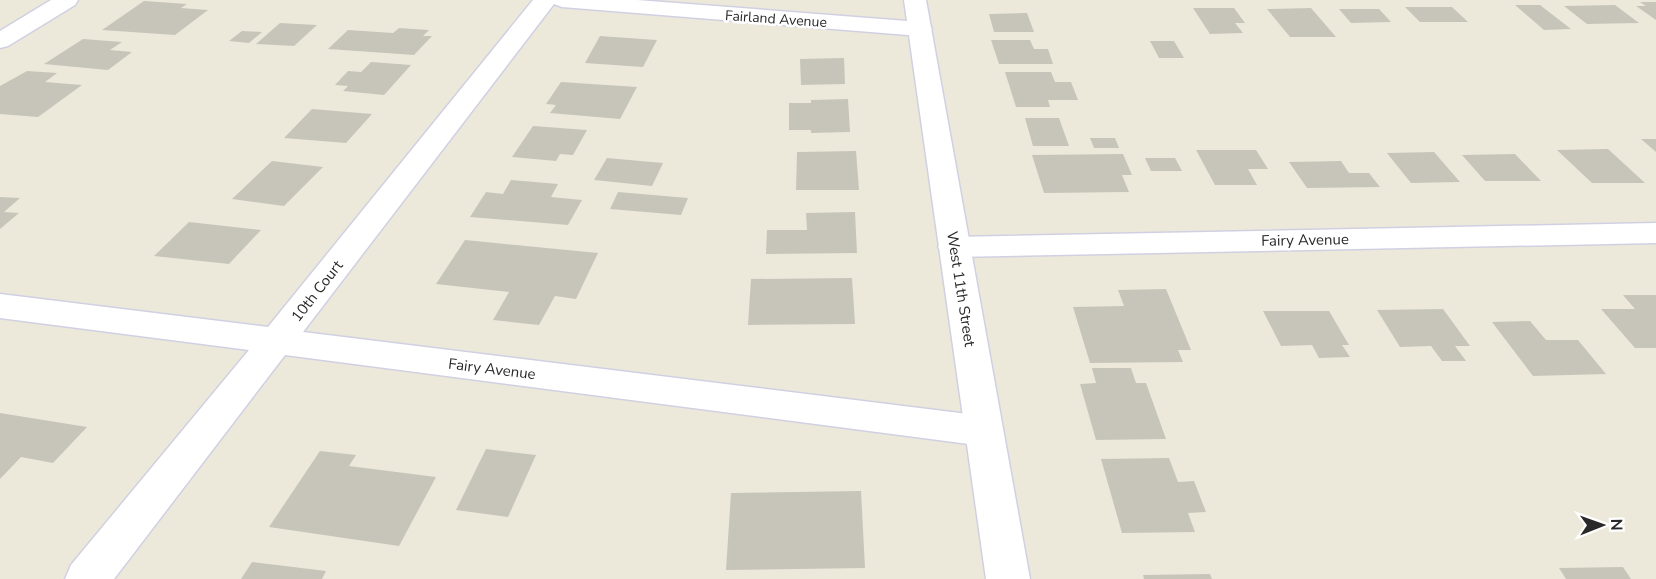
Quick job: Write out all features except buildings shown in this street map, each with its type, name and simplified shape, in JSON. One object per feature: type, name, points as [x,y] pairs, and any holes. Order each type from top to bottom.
[{"type":"street","points":[[0,41],[67,0]]},
{"type":"street","name":"10th Court","points":[[87,579],[545,0]]},
{"type":"street","name":"Fairland Avenue","points":[[561,0],[917,15]]},
{"type":"street","name":"West 11th Street","points":[[917,15],[1008,579]]},
{"type":"street","name":"Fairy Avenue","points":[[954,247],[1656,233]]},
{"type":"street","name":"Fairy Avenue","points":[[0,306],[984,431]]}]
